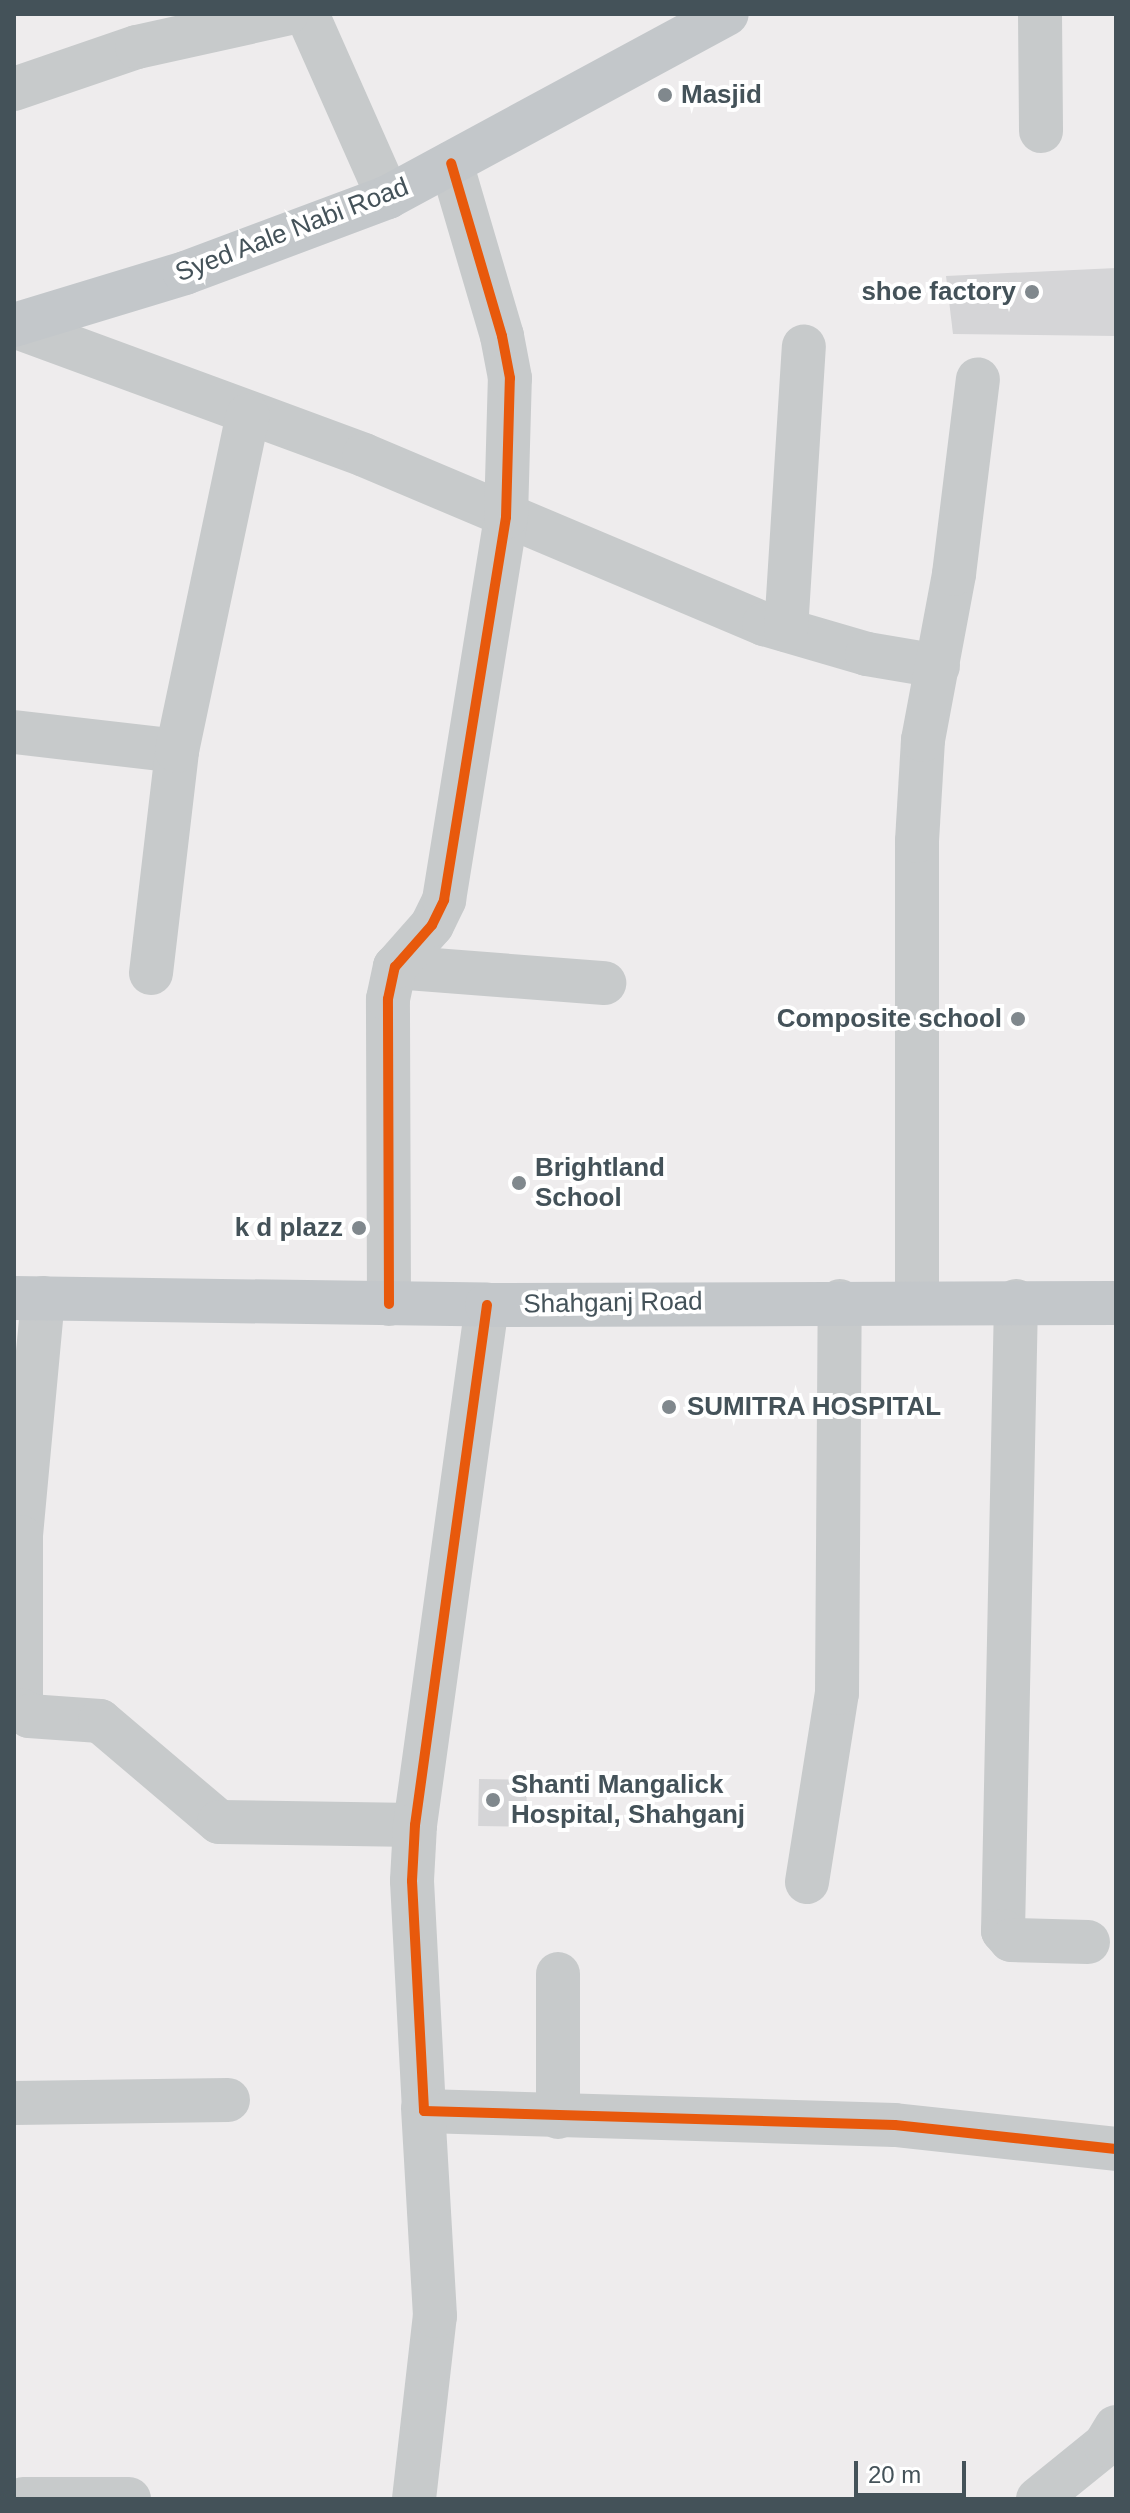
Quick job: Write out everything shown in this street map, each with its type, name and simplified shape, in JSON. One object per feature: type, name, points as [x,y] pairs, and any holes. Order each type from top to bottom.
[{"type":"main road","name":"Syed Aale Nabi Road","points":[[14,326],[185,273],[388,197],[727,14]]},
{"type":"main road","name":"Shahganj Road","points":[[29,1298],[487,1305],[840,1301],[1116,1303]]},
{"type":"street","points":[[14,89],[137,47],[286,14]]},
{"type":"street","points":[[307,14],[388,197]]},
{"type":"street","points":[[1040,14],[1041,131]]},
{"type":"street","points":[[389,1304],[388,999],[395,967],[432,925],[444,900],[506,517],[510,378],[502,336],[451,163]]},
{"type":"street","points":[[14,326],[248,415],[364,455],[506,517],[786,630],[867,654],[938,666]]},
{"type":"street","points":[[786,630],[804,347]]},
{"type":"street","points":[[917,1302],[917,841],[923,740],[938,666],[978,379]]},
{"type":"street","points":[[151,973],[177,751],[248,415]]},
{"type":"street","points":[[14,732],[177,751]]},
{"type":"street","points":[[395,967],[604,983]]},
{"type":"street","points":[[29,1298],[21,1537],[21,1710],[29,1716],[100,1721],[219,1822],[415,1825]]},
{"type":"street","points":[[807,1882],[837,1693],[840,1301]]},
{"type":"street","points":[[1016,1301],[1003,1931],[1011,1940],[1088,1942]]},
{"type":"street","points":[[414,2499],[435,2316],[412,1881],[415,1825],[487,1305]]},
{"type":"street","points":[[558,1974],[558,2117]]},
{"type":"street","points":[[14,2103],[228,2100]]},
{"type":"street","points":[[423,2108],[432,2115],[895,2125],[1116,2149]]},
{"type":"street","points":[[1038,2499],[1105,2445],[1116,2427]]},
{"type":"street","points":[[23,2499],[129,2499]]},
{"type":"building","name":"shoe factory","points":[[1116,268],[1116,336],[953,334],[946,276]]},
{"type":"building","points":[[479,1779],[527,1780],[526,1827],[478,1826]]},
{"type":"cycle path","points":[[389,1304],[388,999],[395,967],[432,925],[444,900],[506,517],[510,378],[502,336],[451,163]]},
{"type":"cycle path","points":[[487,1305],[415,1825],[412,1881],[424,2111],[895,2125],[1116,2149]]},
{"type":"place","name":"Masjid","points":[[665,95]]},
{"type":"place","name":"shoe factory","points":[[1032,292]]},
{"type":"place","name":"Composite school","points":[[1018,1019]]},
{"type":"place","name":"Brightland School","points":[[519,1183]]},
{"type":"place","name":"k d plazz","points":[[359,1228]]},
{"type":"place","name":"SUMITRA HOSPITAL","points":[[669,1407]]},
{"type":"place","name":"Shanti Mangalick Hospital, Shahganj","points":[[493,1800]]}]
